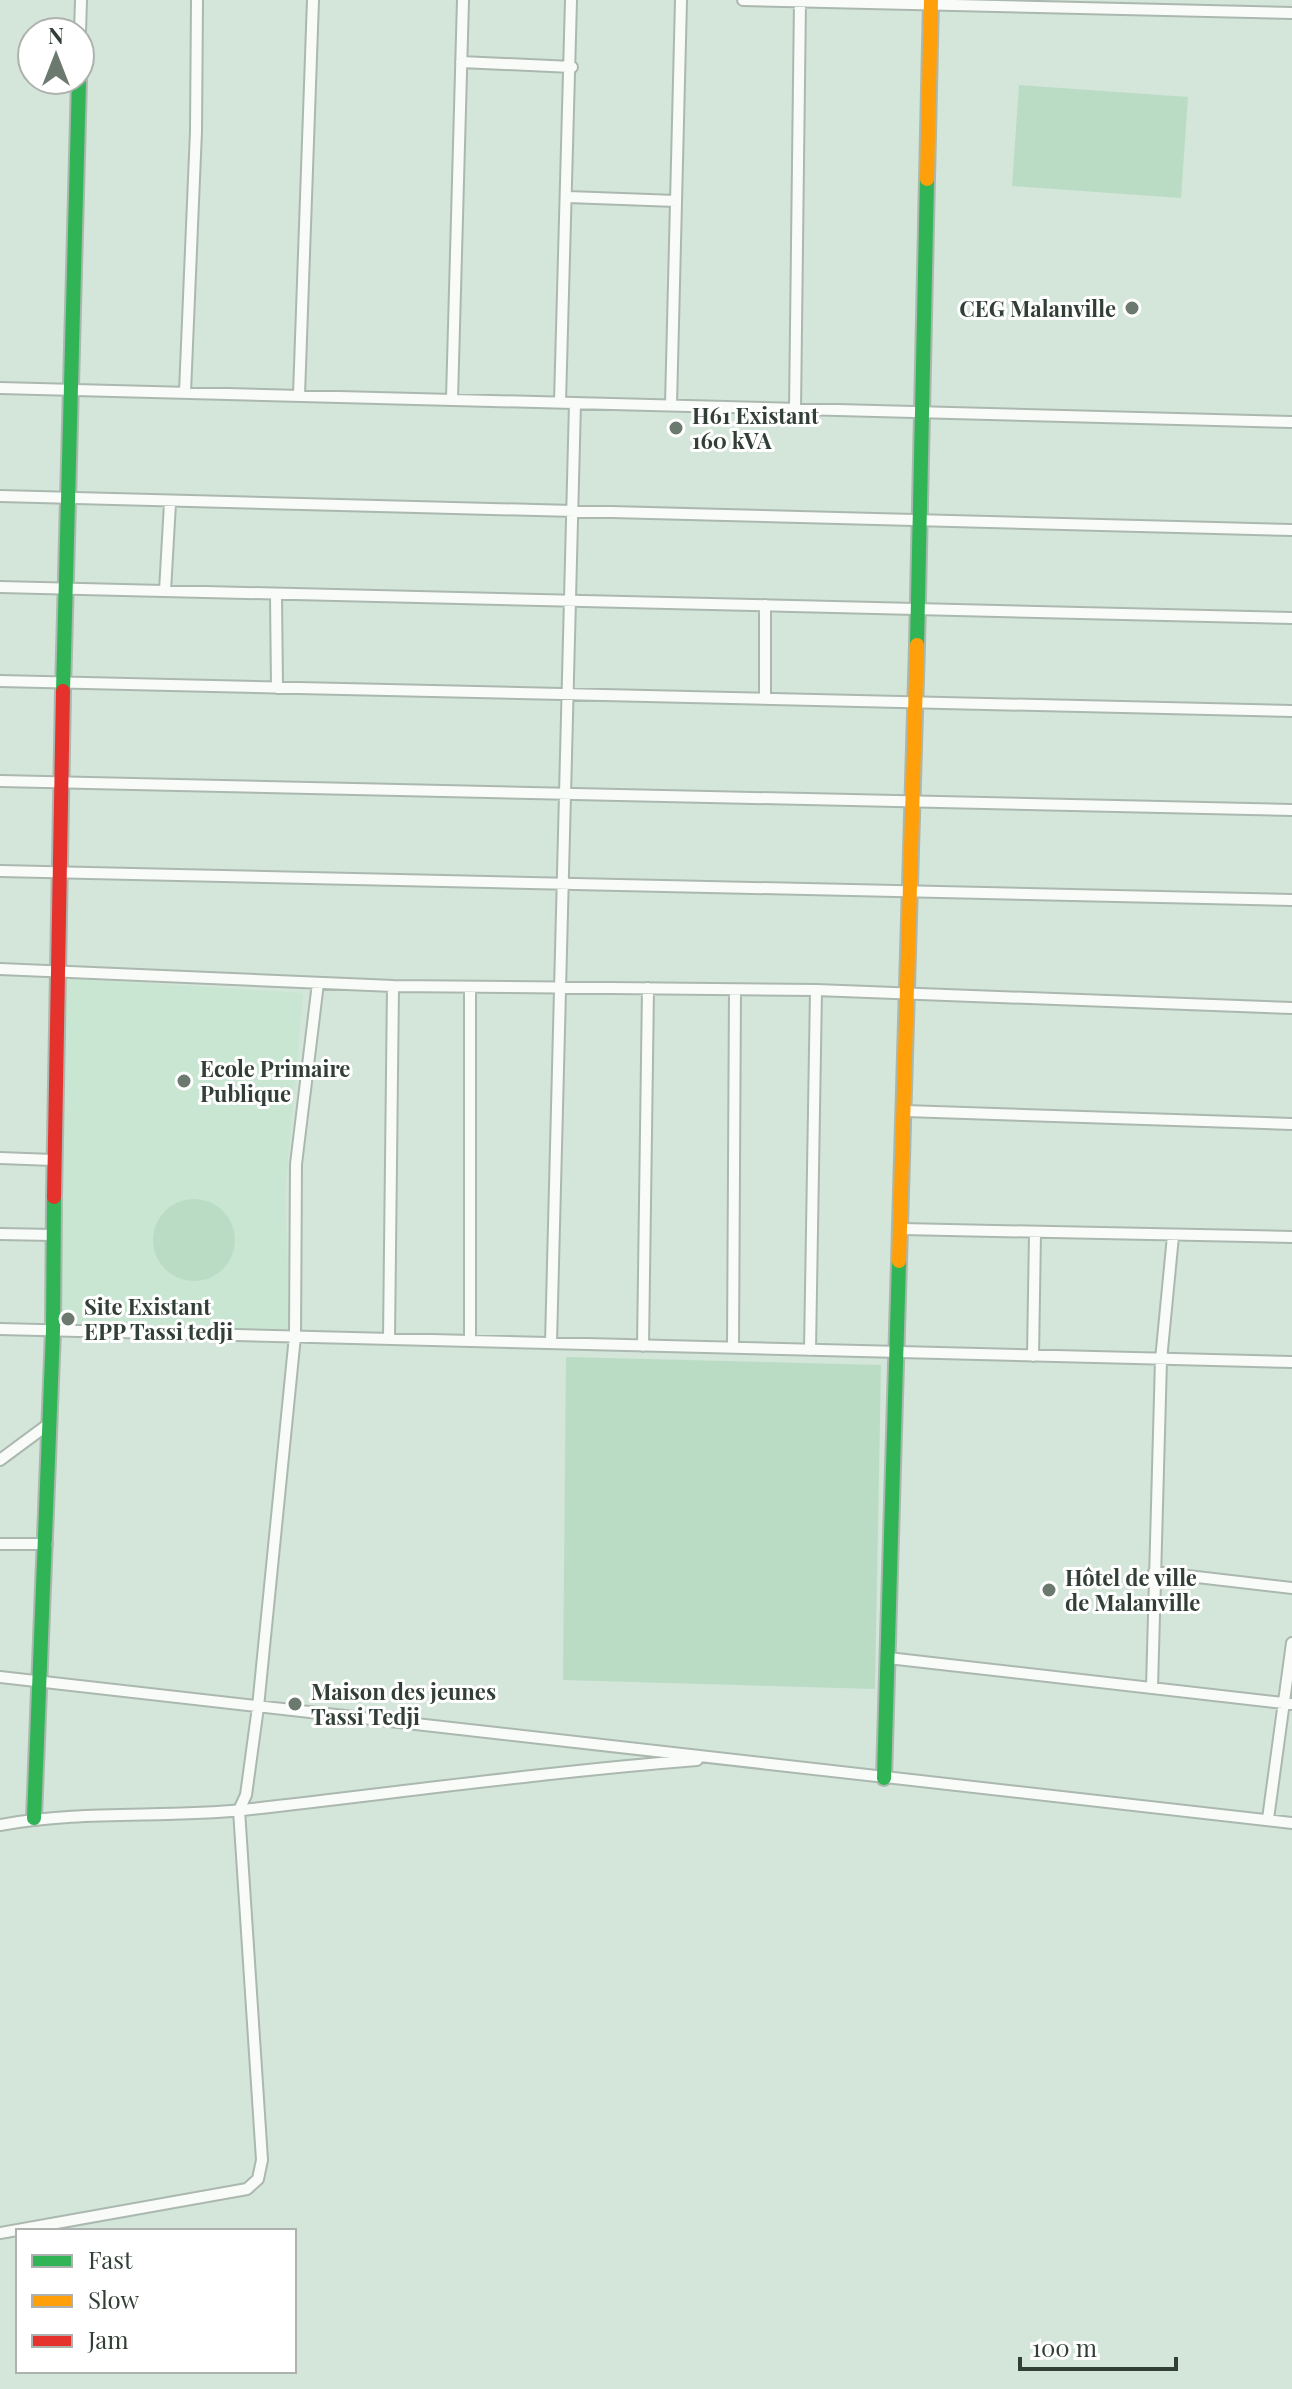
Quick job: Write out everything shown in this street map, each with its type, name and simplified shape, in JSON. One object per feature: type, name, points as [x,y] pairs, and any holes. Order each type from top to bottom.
[{"type":"street","points":[[185,392],[196,131],[197,0]]},
{"type":"street","points":[[299,395],[313,0]]},
{"type":"street","points":[[452,399],[463,0]]},
{"type":"street","points":[[560,402],[572,67],[571,0]]},
{"type":"street","points":[[671,405],[681,0]]},
{"type":"street","points":[[743,0],[1289,11]]},
{"type":"street","points":[[795,409],[800,1]]},
{"type":"street","points":[[884,1778],[899,1353],[931,2]]},
{"type":"street","points":[[461,62],[572,67]]},
{"type":"street","points":[[34,1818],[53,1331],[56,972],[79,96]]},
{"type":"street","points":[[568,197],[676,201]]},
{"type":"street","points":[[0,388],[1292,422]]},
{"type":"street","points":[[551,1343],[560,883],[575,403]]},
{"type":"street","points":[[0,496],[170,503],[1292,530]]},
{"type":"street","points":[[165,591],[170,503]]},
{"type":"street","points":[[0,587],[276,596],[568,598],[1292,618]]},
{"type":"street","points":[[276,596],[277,688]]},
{"type":"street","points":[[765,605],[765,699]]},
{"type":"street","points":[[0,681],[1292,711]]},
{"type":"street","points":[[0,781],[1292,810]]},
{"type":"street","points":[[0,871],[1292,900]]},
{"type":"street","points":[[0,969],[393,986],[816,990],[1292,1008]]},
{"type":"street","points":[[22,2229],[247,2189],[258,2179],[262,2160],[239,1810],[248,1786],[258,1707],[295,1336],[295,1177],[318,983]]},
{"type":"street","points":[[389,1338],[393,986]]},
{"type":"street","points":[[470,988],[470,1341]]},
{"type":"street","points":[[643,1346],[648,988]]},
{"type":"street","points":[[733,1348],[735,990]]},
{"type":"street","points":[[810,1350],[816,990]]},
{"type":"street","points":[[905,1111],[1292,1124]]},
{"type":"street","points":[[0,1158],[53,1160]]},
{"type":"street","points":[[902,1229],[1292,1237]]},
{"type":"street","points":[[1033,1356],[1035,1233]]},
{"type":"street","points":[[0,1234],[53,1235]]},
{"type":"street","points":[[1152,1688],[1161,1360],[1173,1236]]},
{"type":"street","points":[[0,1329],[1292,1362]]},
{"type":"street","points":[[0,1460],[50,1423]]},
{"type":"street","points":[[0,1544],[47,1544]]},
{"type":"street","points":[[1154,1572],[1292,1588]]},
{"type":"street","points":[[1268,1819],[1287,1704],[1292,1643]]},
{"type":"street","points":[[888,1658],[1287,1704]]},
{"type":"street","points":[[0,1677],[1292,1823]]},
{"type":"street","points":[[0,1825],[34,1818],[239,1810],[545,1772],[723,1758]]},
{"type":"shaded area","points":[[1019,85],[1188,97],[1181,198],[1012,186]]},
{"type":"shaded area","points":[[61,978],[303,993],[285,1192],[290,1329],[59,1326]]},
{"type":"shaded area","points":[[194,1199],[210,1202],[223,1211],[232,1224],[235,1240],[232,1256],[223,1269],[210,1278],[194,1281],[178,1278],[165,1269],[156,1256],[153,1240],[156,1224],[165,1211],[178,1202]]},
{"type":"shaded area","points":[[566,1357],[881,1365],[875,1689],[563,1680]]},
{"type":"traffic: fast","points":[[63,691],[79,96]]},
{"type":"traffic: fast","points":[[917,645],[927,179]]},
{"type":"traffic: fast","points":[[34,1818],[53,1331],[54,1197]]},
{"type":"traffic: fast","points":[[884,1778],[899,1261]]},
{"type":"traffic: slow","points":[[927,179],[931,0]]},
{"type":"traffic: slow","points":[[899,1261],[917,645]]},
{"type":"traffic: jam","points":[[54,1197],[63,691]]},
{"type":"place","name":"CEG Malanville","points":[[1132,308]]},
{"type":"place","name":"H61 Existant 160 kVA","points":[[676,428]]},
{"type":"place","name":"Ecole Primaire Publique","points":[[184,1081]]},
{"type":"place","name":"Site Existant EPP Tassi tedji","points":[[68,1319]]},
{"type":"place","name":"Hôtel de ville de Malanville","points":[[1049,1590]]},
{"type":"place","name":"Maison des jeunes Tassi Tedji","points":[[295,1704]]}]
